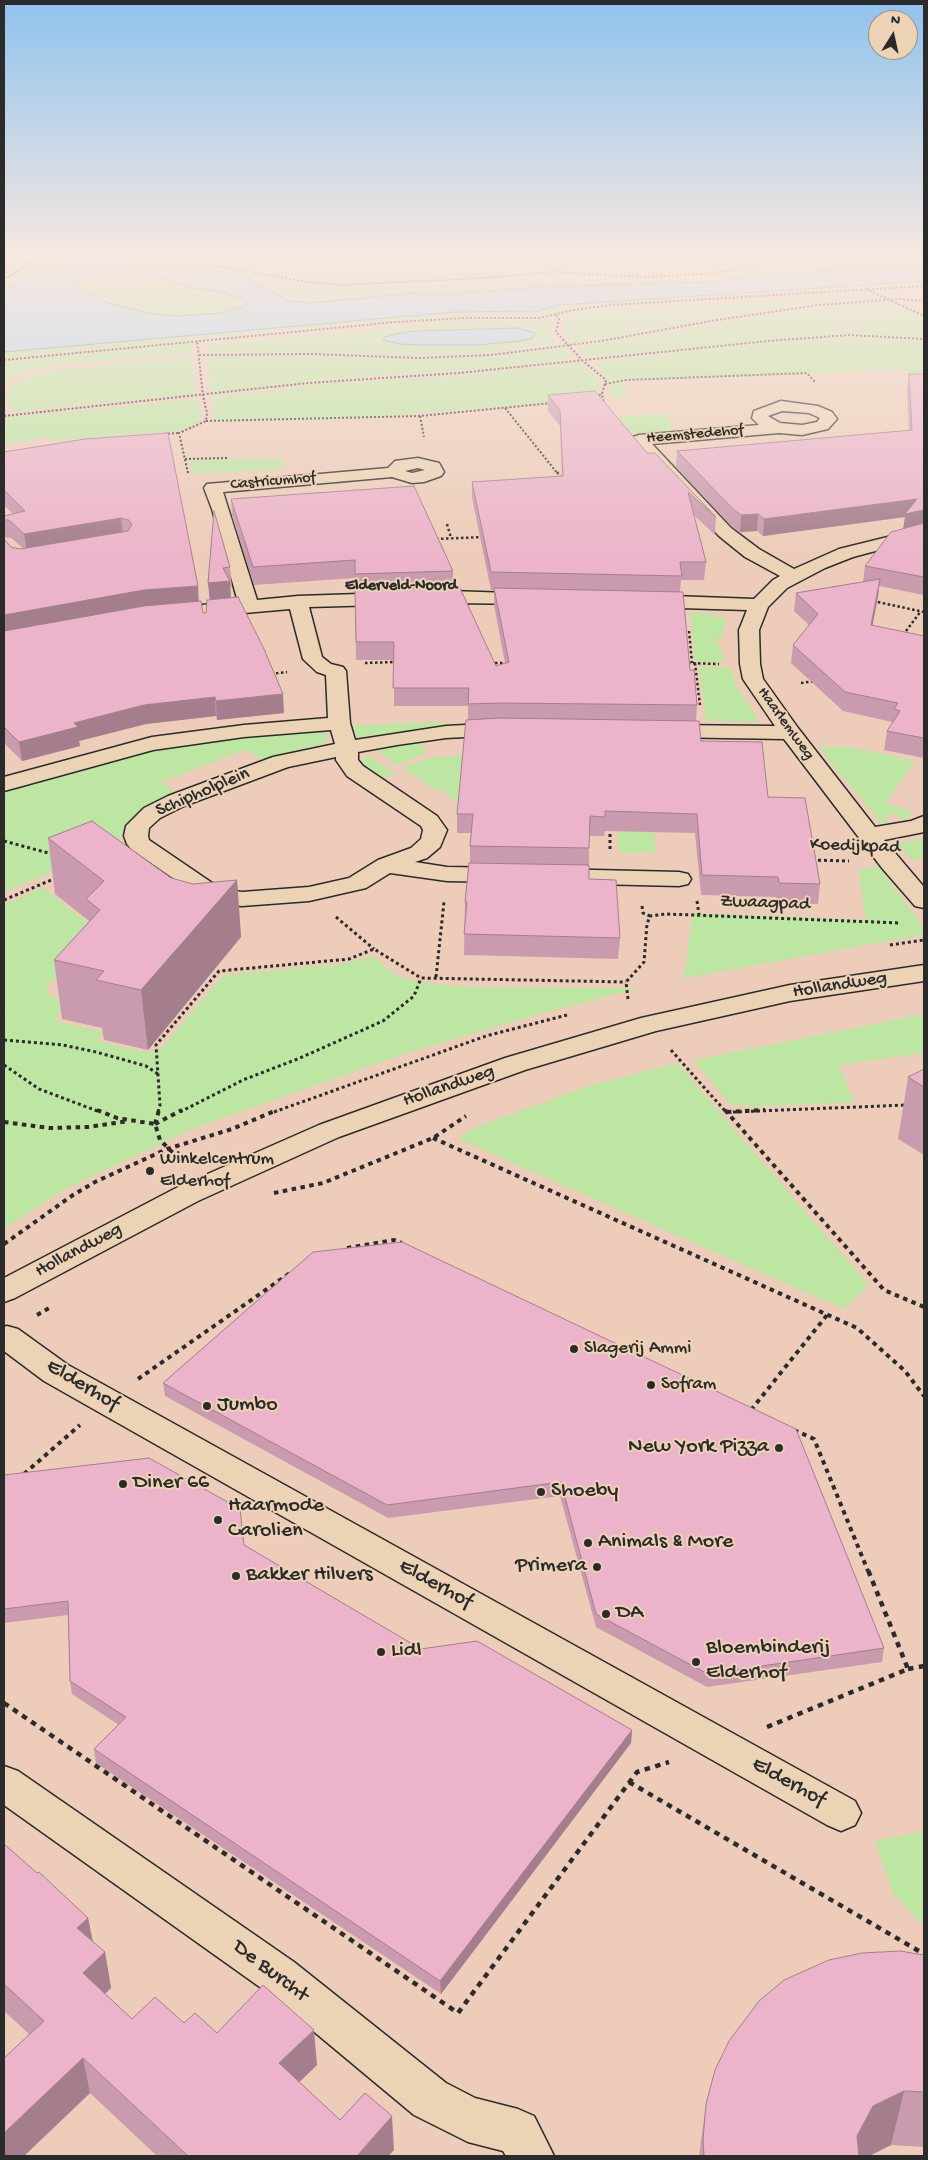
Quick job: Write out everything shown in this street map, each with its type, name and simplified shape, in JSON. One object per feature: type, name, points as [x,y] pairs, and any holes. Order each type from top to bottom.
[{"type":"street","points":[[600,399],[629,434],[639,440]]},
{"type":"street","name":"Heemstedehof","points":[[639,440],[779,428]]},
{"type":"street","name":"Heemstedehof","points":[[639,440],[725,532],[752,553],[794,576]]},
{"type":"street","name":"Castricumhof","points":[[249,606],[222,509],[213,488],[396,472]]},
{"type":"street","name":"Haarlemweg","points":[[924,533],[914,545],[873,545],[818,564],[794,576],[780,584],[759,605],[749,630],[750,664],[753,679],[790,733],[890,863],[924,901]]},
{"type":"street","points":[[146,616],[298,602],[451,597],[550,599]]},
{"type":"street","points":[[633,600],[759,605]]},
{"type":"street","points":[[298,602],[313,659],[324,668],[336,671],[339,723],[347,748]]},
{"type":"street","points":[[4,784],[152,744],[244,731],[339,723]]},
{"type":"street","name":"Schipholplein","points":[[347,748],[347,760],[355,771],[428,821],[434,830],[432,842],[419,853],[386,865],[357,883],[309,894],[226,898],[212,894],[139,844],[136,836],[138,826],[152,813],[250,772],[280,762],[347,748],[446,732],[526,730]]},
{"type":"street","points":[[647,731],[790,733]]},
{"type":"street","points":[[870,835],[918,828],[924,823]]},
{"type":"street","points":[[386,865],[447,874],[678,879]]},
{"type":"street","name":"Hollandweg","points":[[4,1291],[188,1194],[329,1131],[515,1064],[650,1024],[790,993],[924,973]]},
{"type":"street","name":"Elderhof","points":[[7,1337],[56,1374],[841,1813]]},
{"type":"street","name":"De Burcht","points":[[4,1782],[279,1976],[430,2099],[468,2119],[518,2132],[531,2156]]},
{"type":"path","points":[[4,360],[45,356]]},
{"type":"path","points":[[199,356],[203,396],[207,413],[206,421]]},
{"type":"path","points":[[355,356],[418,358],[471,356]]},
{"type":"path","points":[[578,356],[606,380],[600,399]]},
{"type":"path","points":[[4,416],[203,396],[308,383],[459,373],[623,356]]},
{"type":"path","points":[[605,384],[626,380],[807,373],[815,382]]},
{"type":"path","points":[[160,434],[180,433],[206,421],[420,416],[557,403]]},
{"type":"path","points":[[504,408],[564,481]]},
{"type":"path","points":[[420,416],[424,438]]},
{"type":"path","points":[[180,433],[189,476],[194,475],[197,483],[213,488]]},
{"type":"path","points":[[447,524],[451,538]]},
{"type":"path","points":[[431,539],[488,537]]},
{"type":"path","points":[[865,600],[922,611],[900,640]]},
{"type":"path","points":[[687,603],[701,732]]},
{"type":"path","points":[[270,674],[372,662],[402,662]]},
{"type":"path","points":[[482,663],[512,663]]},
{"type":"path","points":[[682,663],[750,664]]},
{"type":"path","points":[[801,683],[819,681]]},
{"type":"path","points":[[610,825],[612,877]]},
{"type":"path","points":[[4,841],[60,856]]},
{"type":"path","name":"Koedijkpad","points":[[812,860],[890,863]]},
{"type":"path","points":[[436,976],[447,874]]},
{"type":"path","points":[[4,900],[63,875]]},
{"type":"path","points":[[309,894],[374,949],[421,978],[436,976],[626,982],[628,999],[884,1290],[924,1307]]},
{"type":"path","points":[[697,897],[698,915]]},
{"type":"path","name":"Zwaagpad","points":[[626,982],[644,962],[647,924],[650,916],[666,914],[698,915],[905,924]]},
{"type":"path","points":[[178,1158],[160,1140],[155,1124],[160,1105],[156,1045],[219,971],[349,959],[374,949]]},
{"type":"path","points":[[4,1065],[39,1089],[117,1118],[155,1124],[243,1080],[300,1058],[383,1020],[414,996],[421,978]]},
{"type":"path","points":[[4,1040],[63,1045],[96,1052],[146,1066],[158,1074]]},
{"type":"path","points":[[663,1054],[682,1049]]},
{"type":"path","points":[[727,1112],[914,1105]]},
{"type":"path","name":"Hollandweg","points":[[269,1194],[323,1184],[433,1138],[468,1115]]},
{"type":"path","points":[[4,1122],[49,1128],[88,1127],[135,1120]]},
{"type":"path","points":[[433,1138],[857,1328],[905,1371],[924,1396]]},
{"type":"path","points":[[345,1249],[394,1240],[403,1244]]},
{"type":"path","points":[[16,1477],[23,1475],[106,1402],[292,1271]]},
{"type":"path","name":"Hollandweg","points":[[46,1309],[55,1304]]},
{"type":"path","points":[[751,1410],[827,1315]]},
{"type":"path","points":[[742,1406],[760,1414]]},
{"type":"path","points":[[787,1427],[814,1439],[908,1669]]},
{"type":"path","points":[[4,1703],[458,2013],[637,1772],[721,1746],[908,1669],[924,1666]]},
{"type":"path","points":[[629,1782],[924,1954]]},
{"type":"green space","points":[[4,356],[26,356],[4,358]]},
{"type":"green space","points":[[62,356],[162,356],[52,366],[19,373],[4,381],[4,362]]},
{"type":"green space","points":[[208,356],[310,356],[420,360],[571,356],[574,359],[489,369],[312,381],[210,393]]},
{"type":"green space","points":[[586,356],[610,356],[588,358]]},
{"type":"green space","points":[[648,356],[924,356],[924,375],[910,375],[904,370],[620,380],[628,396],[607,398],[613,383],[592,362]]},
{"type":"green space","points":[[192,357],[196,394],[13,412],[6,393],[13,384],[28,376],[56,370]]},
{"type":"green space","points":[[579,363],[599,379],[600,388],[593,399],[358,418],[206,422],[215,417],[211,398],[313,385],[479,374]]},
{"type":"green space","points":[[197,399],[202,418],[194,425],[181,430],[54,441],[49,437],[4,445],[4,418]]},
{"type":"green space","points":[[666,414],[674,430],[632,433],[618,416]]},
{"type":"green space","points":[[283,458],[284,469],[203,474],[202,472],[193,473],[189,461]]},
{"type":"green space","points":[[691,612],[716,615],[725,619],[722,638],[717,638],[716,643],[721,644],[723,663],[695,662]]},
{"type":"green space","points":[[699,666],[731,668],[736,686],[757,716],[755,722],[706,721]]},
{"type":"green space","points":[[445,722],[445,726],[356,738],[353,725]]},
{"type":"green space","points":[[324,727],[328,742],[263,761],[246,750],[160,782],[178,793],[154,804],[136,816],[125,828],[120,844],[4,892],[4,790],[115,759],[193,742]]},
{"type":"green space","points":[[422,743],[425,754],[395,765],[375,748]]},
{"type":"green space","points":[[818,747],[850,747],[915,761],[885,804],[913,811],[905,820],[901,820],[895,814],[883,816],[889,823],[882,824]]},
{"type":"green space","points":[[366,754],[396,774],[378,780],[364,766],[363,760]]},
{"type":"green space","points":[[462,755],[458,801],[453,801],[446,792],[438,791],[402,768],[430,758]]},
{"type":"green space","points":[[616,799],[653,800],[655,853],[625,853],[618,850]]},
{"type":"green space","points":[[924,838],[924,859],[910,859],[897,843]]},
{"type":"green space","points":[[878,866],[919,921],[924,932],[921,935],[684,978],[693,913],[866,920],[858,870]]},
{"type":"green space","points":[[43,887],[108,939],[47,984],[47,990],[50,995],[65,1003],[55,1021],[104,1032],[97,1041],[149,1053],[163,1046],[224,975],[343,964],[373,956],[398,977],[431,984],[474,987],[639,988],[536,1015],[410,1052],[192,1129],[67,1188],[4,1229],[4,1015],[6,1012],[4,994],[4,905]]},
{"type":"green space","points":[[924,1014],[924,1053],[839,1065],[854,1102],[749,1107],[729,1103],[694,1060]]},
{"type":"green space","points":[[677,1063],[867,1283],[865,1289],[844,1309],[458,1139],[471,1130],[489,1122],[588,1086]]},
{"type":"green space","points":[[924,1831],[924,1926],[894,1895],[875,1841]]},
{"type":"building","points":[[909,374],[924,374],[924,510],[905,514],[917,499],[764,519],[758,514],[741,515],[677,451],[912,430]]},
{"type":"building","points":[[595,391],[647,453],[655,453],[716,517],[688,492],[706,562],[680,562],[682,576],[491,572],[472,482],[563,476],[560,410],[548,395]]},
{"type":"building","points":[[168,433],[198,586],[144,590],[4,615],[4,539],[11,547],[20,549],[128,531],[132,525],[129,520],[121,518],[24,534],[9,520],[4,520],[4,516],[25,511],[4,490],[4,452],[85,439]]},
{"type":"building","points":[[414,486],[453,571],[355,574],[355,560],[253,567],[231,499]]},
{"type":"building","points":[[214,511],[230,567],[223,568],[230,581],[208,583]]},
{"type":"building","points":[[924,523],[924,577],[865,566],[891,532]]},
{"type":"building","points":[[880,579],[871,625],[924,636],[924,738],[887,731],[900,711],[894,709],[898,703],[845,692],[793,645],[818,614],[796,593]]},
{"type":"building","points":[[460,588],[496,666],[509,662],[494,588],[683,592],[690,670],[694,670],[697,705],[468,704],[469,688],[393,688],[394,642],[356,642],[355,590]]},
{"type":"building","points":[[238,597],[264,649],[283,694],[216,701],[215,697],[144,705],[74,723],[78,727],[19,742],[4,727],[4,631],[144,606],[201,601],[203,613],[206,613],[207,600]]},
{"type":"building","points":[[500,718],[699,721],[701,741],[762,742],[768,797],[805,798],[820,884],[779,883],[778,877],[702,875],[697,814],[605,811],[605,817],[590,816],[589,848],[470,846],[473,814],[457,814],[466,720]]},
{"type":"building","points":[[92,821],[171,878],[193,884],[237,880],[141,990],[96,980],[104,971],[54,960],[100,910],[86,899],[104,881],[48,838]]},
{"type":"building","points":[[469,863],[589,865],[589,879],[616,880],[620,938],[464,934]]},
{"type":"building","points":[[924,1069],[924,1087],[908,1077]]},
{"type":"building","points":[[402,1242],[796,1429],[884,1648],[708,1674],[596,1614],[561,1482],[387,1505],[163,1383],[313,1252]]},
{"type":"building","points":[[149,1458],[240,1509],[244,1545],[421,1649],[477,1641],[632,1730],[440,1981],[94,1749],[126,1717],[70,1681],[68,1601],[4,1609],[4,1475]]},
{"type":"building","points":[[4,1844],[37,1873],[39,1872],[88,1918],[77,1928],[105,1952],[83,1973],[132,2019],[155,1997],[184,2023],[195,2013],[217,2033],[263,1985],[314,2030],[279,2063],[340,2120],[365,2093],[392,2116],[357,2156],[188,2156],[83,2058],[4,2133],[4,2058],[44,2021],[4,1984]]},
{"type":"building","points":[[900,1951],[924,1955],[924,2092],[904,2091],[873,2106],[857,2136],[859,2156],[704,2156],[703,2140],[706,2104],[715,2070],[729,2041],[759,2001],[784,1980],[829,1960],[862,1953]]},
{"type":"place","name":"Winkelcentrum Elderhof","points":[[150,1171]]},
{"type":"place","name":"Slagerij Ammi","points":[[574,1349]]},
{"type":"place","name":"Sofram","points":[[651,1385]]},
{"type":"place","name":"Jumbo","points":[[207,1406]]},
{"type":"place","name":"New York Pizza","points":[[779,1448]]},
{"type":"place","name":"Diner 66","points":[[123,1484]]},
{"type":"place","name":"Shoeby","points":[[541,1492]]},
{"type":"place","name":"Haarmode Carolien","points":[[218,1520]]},
{"type":"place","name":"Animals & More","points":[[588,1543]]},
{"type":"place","name":"Primera","points":[[597,1567]]},
{"type":"place","name":"Bakker Hilvers","points":[[236,1576]]},
{"type":"place","name":"DA","points":[[606,1614]]},
{"type":"place","name":"Lidl","points":[[381,1652]]},
{"type":"place","name":"Bloembinderij Elderhof","points":[[696,1662]]},
{"type":"district","name":"Elderveld-Noord","points":[[401,587]]}]
